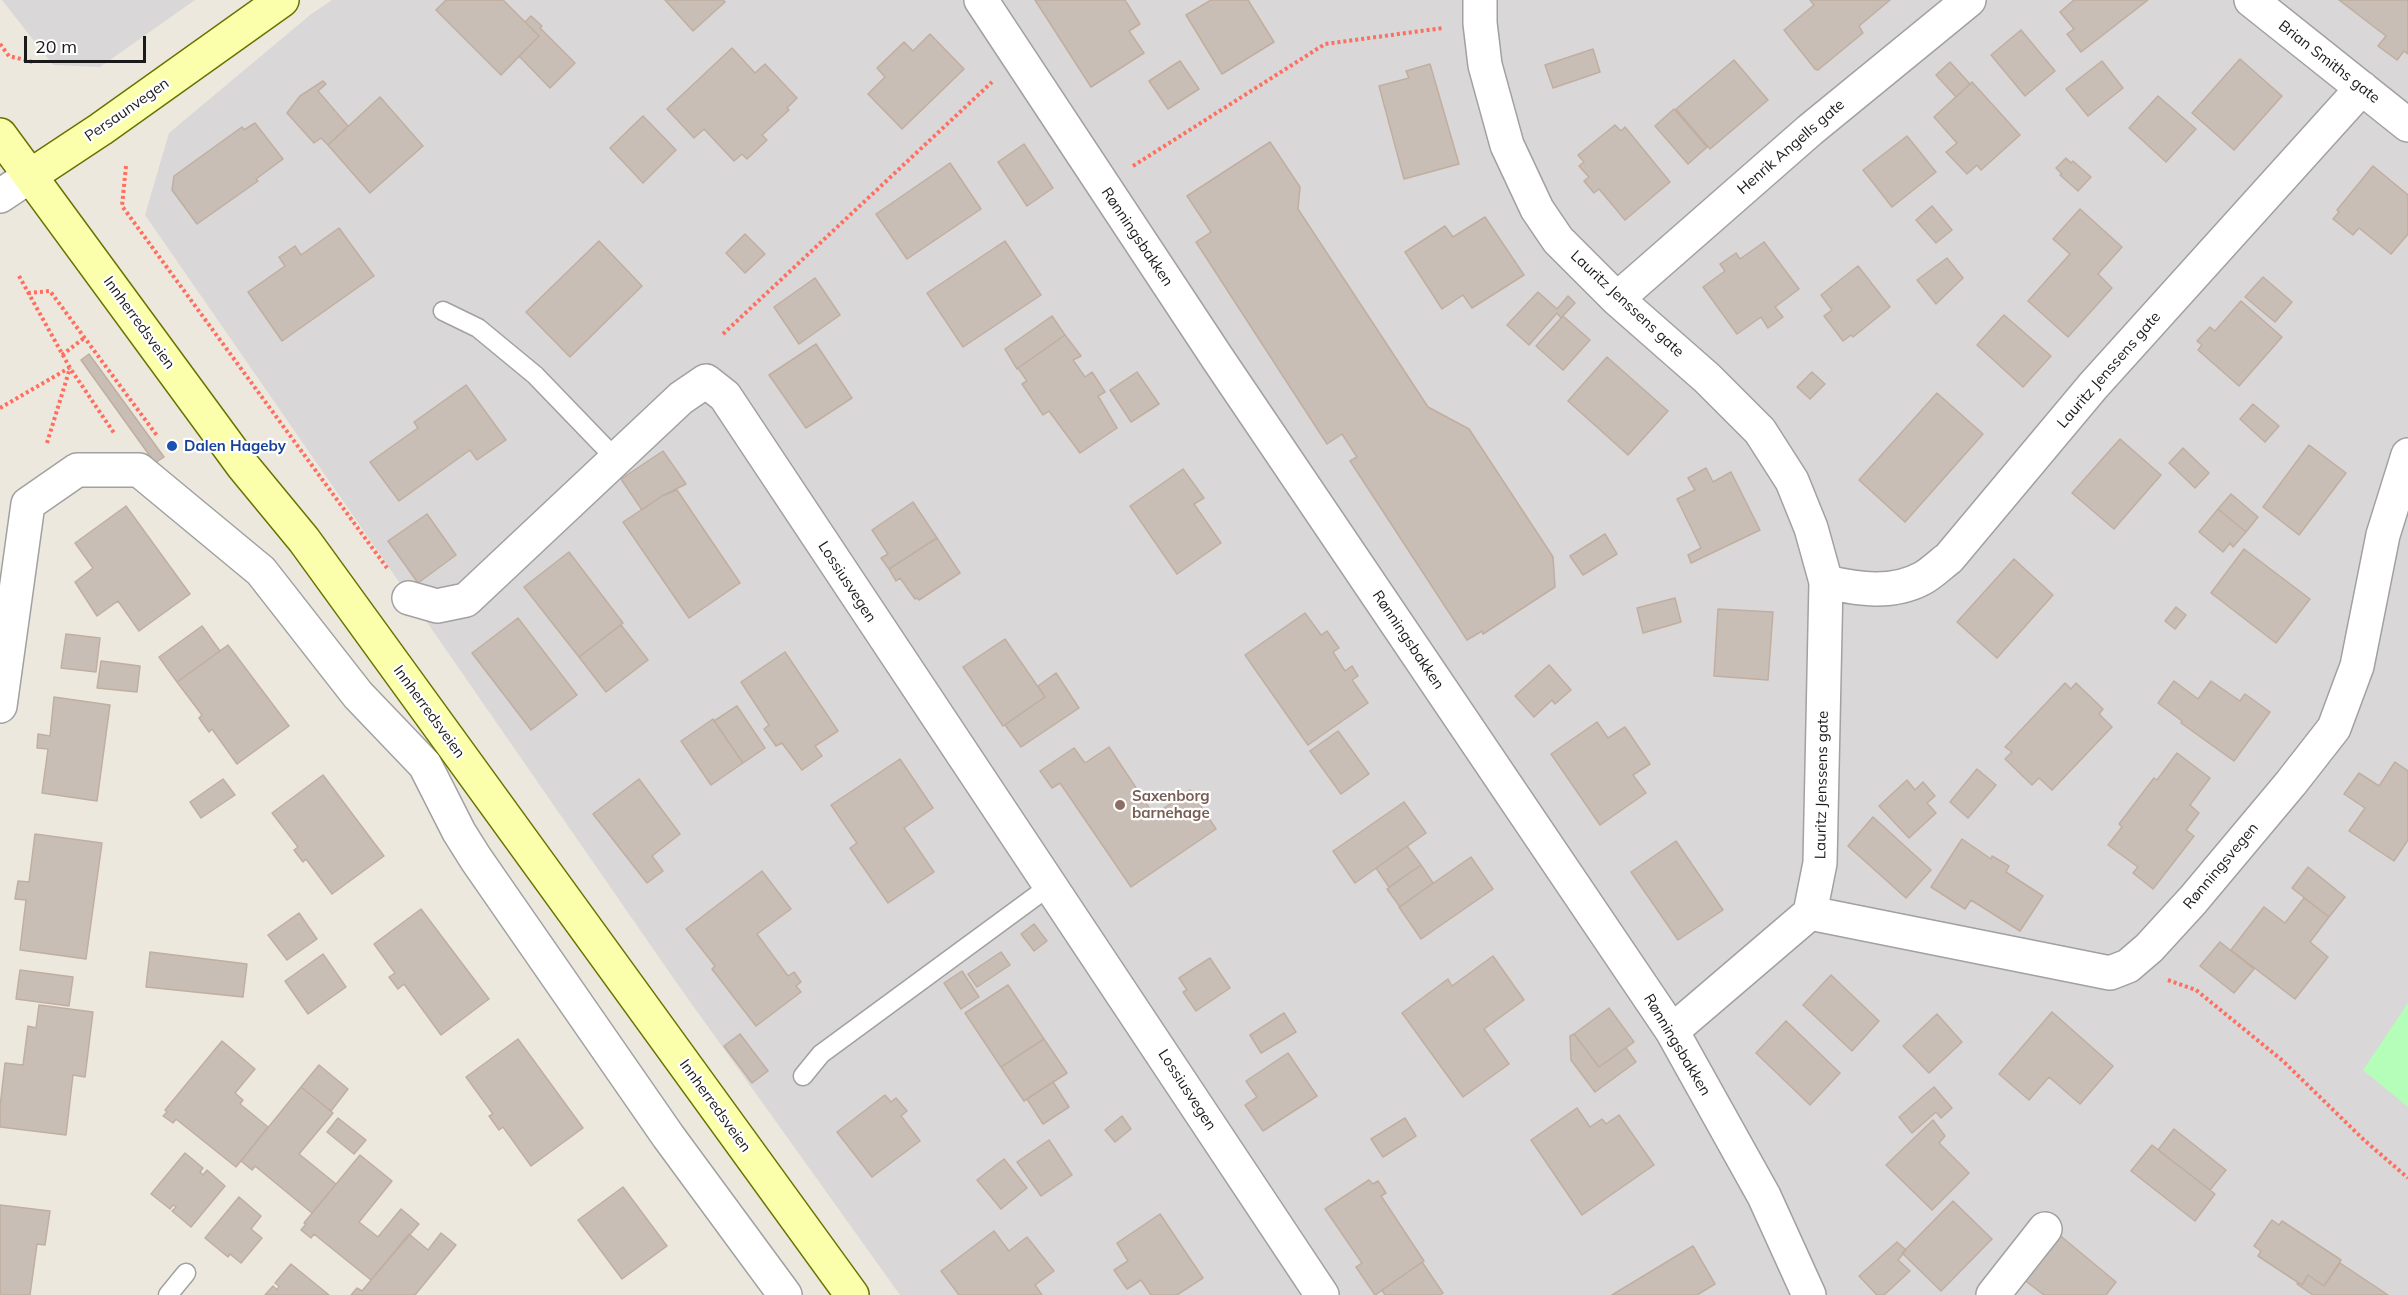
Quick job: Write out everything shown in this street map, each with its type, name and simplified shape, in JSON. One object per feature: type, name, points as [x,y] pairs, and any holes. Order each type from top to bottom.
[{"type":"main road","name":"Persaunvegen","points":[[30,176],[101,129],[282,0]]},
{"type":"main road","name":"Innherredsveien","points":[[0,135],[243,466],[304,540],[852,1295]]},
{"type":"street","name":"Rønningsbakken","points":[[981,0],[1102,185],[1672,1031],[1764,1196],[1809,1295]]},
{"type":"street","name":"Henrik Angells gate","points":[[1617,299],[1810,130],[1969,0]]},
{"type":"street","name":"Brian Smiths gate","points":[[2251,0],[2408,124]]},
{"type":"street","name":"Lauritz Jenssens gate","points":[[1480,12],[1485,64],[1507,145],[1537,209],[1558,240],[1617,299],[1707,378],[1760,431],[1792,481],[1811,528],[1826,582],[1820,863],[1810,913]]},
{"type":"street","name":"Lauritz Jenssens gate","points":[[1826,582],[1856,588],[1887,590],[1923,578],[1949,558],[2093,386],[2362,88]]},
{"type":"street","name":"Persaunvegen","points":[[0,196],[30,176]]},
{"type":"street","name":"Lossiusvegen","points":[[409,598],[437,606],[466,600],[681,398],[706,381],[724,396],[1322,1295]]},
{"type":"street","name":"Rønningsvegen","points":[[2128,966],[2149,948],[2193,900],[2334,728],[2357,666],[2383,535],[2408,455]]},
{"type":"street","points":[[0,706],[28,504],[77,470],[140,470],[261,571],[358,695],[425,765],[459,832],[476,859],[668,1136],[785,1295]]},
{"type":"street","points":[[1672,1031],[1810,913],[2110,973],[2128,966]]},
{"type":"street","points":[[1993,1295],[2045,1229]]},
{"type":"lane","points":[[443,311],[478,328],[535,375],[616,459]]},
{"type":"lane","points":[[803,1076],[821,1054],[1051,885]]},
{"type":"lane","points":[[168,1295],[186,1273]]},
{"type":"path","points":[[1102,185],[1325,44],[1480,12]]},
{"type":"path","points":[[0,44],[9,56],[33,62]]},
{"type":"path","points":[[723,334],[1019,57]]},
{"type":"path","points":[[126,166],[122,206],[409,598]]},
{"type":"path","points":[[19,276],[70,368],[140,470]]},
{"type":"path","points":[[28,293],[50,291],[161,441]]},
{"type":"path","points":[[62,355],[84,338]]},
{"type":"path","points":[[0,408],[70,368]]},
{"type":"path","points":[[2128,966],[2196,990],[2283,1061],[2364,1140],[2408,1178]]},
{"type":"shaded area","points":[[2,0],[195,0],[100,67],[53,65]]},
{"type":"shaded area","points":[[332,0],[2408,0],[2408,1295],[900,1295],[676,982],[145,215],[169,133],[310,15]]},
{"type":"green space","points":[[2408,1003],[2408,1107],[2363,1070]]},
{"type":"building","points":[[446,0],[503,0],[539,36],[501,75],[436,10]]},
{"type":"building","points":[[665,0],[723,0],[725,2],[693,31]]},
{"type":"building","points":[[1035,0],[1125,0],[1140,24],[1129,31],[1144,53],[1091,87]]},
{"type":"building","points":[[1211,0],[1248,0],[1274,42],[1222,74],[1186,15]]},
{"type":"building","points":[[1810,0],[1890,0],[1859,26],[1863,33],[1818,70],[1784,30],[1814,5]]},
{"type":"building","points":[[2074,0],[2148,0],[2081,52],[2067,34],[2074,29],[2060,12]]},
{"type":"building","points":[[2339,0],[2408,0],[2408,54],[2404,51],[2397,60],[2378,46],[2386,36]]},
{"type":"building","points":[[531,16],[575,63],[550,88],[519,56],[539,36],[525,22]]},
{"type":"building","points":[[2021,30],[2055,71],[2025,96],[1991,55]]},
{"type":"building","points":[[930,34],[964,69],[902,129],[868,94],[885,77],[877,68],[904,42],[913,51]]},
{"type":"building","points":[[732,48],[755,73],[765,64],[797,98],[787,108],[789,110],[762,135],[767,140],[747,159],[742,154],[734,161],[704,129],[694,138],[667,109]]},
{"type":"building","points":[[1593,49],[1600,72],[1553,88],[1545,65]]},
{"type":"building","points":[[2240,59],[2282,96],[2234,150],[2192,113]]},
{"type":"building","points":[[1734,60],[1768,100],[1710,149],[1676,109]]},
{"type":"building","points":[[1180,61],[1199,89],[1168,109],[1149,81]]},
{"type":"building","points":[[2102,61],[2123,88],[2088,116],[2066,89]]},
{"type":"building","points":[[1950,62],[1970,84],[1956,97],[1936,75]]},
{"type":"building","points":[[1430,64],[1459,164],[1404,179],[1379,86],[1409,78],[1406,71]]},
{"type":"building","points":[[323,81],[326,84],[318,91],[348,126],[328,145],[321,138],[314,143],[287,113],[300,96]]},
{"type":"building","points":[[1972,82],[2020,135],[1981,170],[1977,165],[1967,174],[1946,152],[1957,143],[1934,117]]},
{"type":"building","points":[[2158,96],[2196,129],[2166,162],[2129,128]]},
{"type":"building","points":[[380,97],[423,146],[370,193],[328,145]]},
{"type":"building","points":[[1674,109],[1707,147],[1688,164],[1655,126]]},
{"type":"building","points":[[643,116],[676,150],[643,183],[610,148]]},
{"type":"building","points":[[255,123],[283,159],[256,179],[258,181],[197,224],[172,190],[174,176],[242,127],[244,130]]},
{"type":"building","points":[[1615,125],[1621,131],[1625,127],[1670,182],[1625,220],[1599,189],[1594,193],[1584,181],[1589,177],[1579,166],[1584,162],[1578,155]]},
{"type":"building","points":[[1907,136],[1936,172],[1892,207],[1863,170]]},
{"type":"building","points":[[1270,142],[1300,187],[1298,209],[1428,407],[1469,429],[1553,557],[1555,587],[1483,634],[1482,631],[1467,640],[1350,461],[1357,457],[1342,434],[1327,444],[1196,242],[1211,232],[1187,196]]},
{"type":"building","points":[[1024,144],[1053,188],[1027,206],[998,162]]},
{"type":"building","points":[[2066,158],[2071,163],[2073,161],[2091,177],[2078,191],[2060,175],[2062,174],[2056,168]]},
{"type":"building","points":[[950,163],[981,209],[907,259],[876,214]]},
{"type":"building","points":[[2373,166],[2408,195],[2408,234],[2391,254],[2359,228],[2353,235],[2333,219],[2339,212],[2337,210]]},
{"type":"building","points":[[1932,206],[1952,230],[1936,243],[1916,220]]},
{"type":"building","points":[[2080,209],[2122,247],[2098,274],[2112,288],[2068,337],[2028,301],[2070,254],[2053,239]]},
{"type":"building","points":[[1485,217],[1524,275],[1472,308],[1463,295],[1442,309],[1405,252],[1445,226],[1453,237]]},
{"type":"building","points":[[339,228],[374,276],[282,341],[248,292],[285,266],[279,257],[295,246],[301,255]]},
{"type":"building","points":[[745,234],[765,254],[745,273],[726,253]]},
{"type":"building","points":[[599,241],[642,286],[570,357],[526,312]]},
{"type":"building","points":[[1005,241],[1041,295],[963,347],[927,293]]},
{"type":"building","points":[[1764,242],[1799,289],[1775,307],[1783,317],[1768,328],[1761,317],[1737,334],[1703,287],[1725,271],[1720,264],[1736,253],[1740,259]]},
{"type":"building","points":[[1947,258],[1963,278],[1936,304],[1917,280]]},
{"type":"building","points":[[1858,266],[1890,307],[1853,337],[1851,335],[1843,341],[1824,316],[1832,310],[1821,295]]},
{"type":"building","points":[[2263,277],[2292,302],[2275,322],[2245,297]]},
{"type":"building","points":[[815,278],[840,315],[799,344],[774,307]]},
{"type":"building","points":[[1538,292],[1557,309],[1568,296],[1575,303],[1561,318],[1557,313],[1529,345],[1507,325]]},
{"type":"building","points":[[2241,301],[2282,337],[2239,386],[2198,350],[2202,345],[2197,341],[2210,327],[2215,331]]},
{"type":"building","points":[[2004,315],[2051,356],[2023,387],[1977,345]]},
{"type":"building","points":[[1052,316],[1065,335],[1017,369],[1005,349]]},
{"type":"building","points":[[1563,316],[1590,340],[1563,370],[1536,346]]},
{"type":"building","points":[[1065,335],[1081,356],[1073,360],[1085,377],[1092,372],[1105,392],[1098,396],[1117,428],[1080,453],[1049,411],[1043,415],[1022,384],[1027,381],[1018,368]]},
{"type":"building","points":[[816,344],[852,398],[806,428],[769,375]]},
{"type":"building","points":[[89,354],[164,457],[155,463],[81,360]]},
{"type":"building","points":[[1607,357],[1668,411],[1628,455],[1568,401]]},
{"type":"building","points":[[1137,372],[1159,404],[1131,422],[1110,390]]},
{"type":"building","points":[[1812,372],[1825,384],[1810,399],[1797,387]]},
{"type":"building","points":[[466,385],[506,440],[477,460],[470,450],[399,501],[370,462],[418,428],[414,422]]},
{"type":"building","points":[[1937,393],[1983,434],[1905,522],[1859,480]]},
{"type":"building","points":[[2253,404],[2279,426],[2265,442],[2240,419]]},
{"type":"building","points":[[2120,439],[2161,475],[2114,529],[2072,493]]},
{"type":"building","points":[[2309,445],[2346,473],[2299,535],[2263,507]]},
{"type":"building","points":[[2183,448],[2209,473],[2195,488],[2169,463]]},
{"type":"building","points":[[663,451],[686,484],[662,496],[642,510],[621,479]]},
{"type":"building","points":[[1706,468],[1713,482],[1731,472],[1760,530],[1691,563],[1688,555],[1701,548],[1677,499],[1695,490],[1688,478]]},
{"type":"building","points":[[1183,469],[1204,498],[1194,504],[1221,543],[1177,574],[1130,506]]},
{"type":"building","points":[[677,490],[740,583],[689,618],[623,522],[662,496]]},
{"type":"building","points":[[2231,494],[2258,517],[2246,532],[2218,509]]},
{"type":"building","points":[[913,502],[937,538],[889,569],[881,558],[888,554],[872,530]]},
{"type":"building","points":[[126,506],[190,594],[139,631],[118,601],[97,616],[75,582],[93,568],[75,543]]},
{"type":"building","points":[[2218,509],[2246,532],[2233,547],[2230,543],[2223,552],[2199,532]]},
{"type":"building","points":[[427,514],[456,555],[418,583],[388,541]]},
{"type":"building","points":[[1605,534],[1617,554],[1583,575],[1570,556]]},
{"type":"building","points":[[937,538],[960,573],[919,600],[915,599],[900,578],[896,581],[889,569]]},
{"type":"building","points":[[2244,549],[2310,599],[2276,643],[2211,593]]},
{"type":"building","points":[[569,552],[623,623],[579,657],[524,587]]},
{"type":"building","points":[[2014,559],[2053,595],[1997,658],[1957,622]]},
{"type":"building","points":[[1675,598],[1681,622],[1643,633],[1637,608]]},
{"type":"building","points":[[2176,607],[2186,615],[2175,629],[2165,621]]},
{"type":"building","points":[[1718,609],[1773,612],[1768,680],[1714,676]]},
{"type":"building","points":[[1305,613],[1321,635],[1327,631],[1339,648],[1333,652],[1345,671],[1352,666],[1358,676],[1352,680],[1368,703],[1308,745],[1245,655]]},
{"type":"building","points":[[518,618],[577,695],[531,730],[472,653]]},
{"type":"building","points":[[621,625],[648,660],[606,692],[579,657]]},
{"type":"building","points":[[202,626],[220,651],[177,682],[159,657]]},
{"type":"building","points":[[66,634],[100,638],[96,672],[61,668]]},
{"type":"building","points":[[1005,639],[1045,697],[1003,726],[963,667]]},
{"type":"building","points":[[228,645],[289,726],[237,764],[212,729],[209,732],[199,718],[202,715],[177,682]]},
{"type":"building","points":[[785,652],[838,731],[815,746],[822,756],[802,770],[782,743],[776,746],[764,729],[769,725],[741,682]]},
{"type":"building","points":[[101,661],[140,666],[137,692],[97,688]]},
{"type":"building","points":[[1549,665],[1571,690],[1555,704],[1552,700],[1534,717],[1515,696]]},
{"type":"building","points":[[1056,673],[1079,708],[1021,747],[1005,725],[1045,697],[1038,686]]},
{"type":"building","points":[[2174,681],[2198,699],[2211,681],[2240,701],[2245,694],[2270,712],[2234,761],[2181,723],[2182,721],[2158,703]]},
{"type":"building","points":[[2065,683],[2071,689],[2076,683],[2103,709],[2099,714],[2112,727],[2052,790],[2039,778],[2032,785],[2005,759],[2012,752],[2005,747]]},
{"type":"building","points":[[54,697],[110,705],[97,801],[42,793],[48,749],[37,748],[38,734],[50,736]]},
{"type":"building","points":[[737,706],[765,748],[743,763],[714,721]]},
{"type":"building","points":[[713,719],[743,763],[711,785],[681,741]]},
{"type":"building","points":[[1597,722],[1608,738],[1625,727],[1650,764],[1633,775],[1646,793],[1600,825],[1551,754]]},
{"type":"building","points":[[1338,731],[1369,774],[1341,794],[1310,751]]},
{"type":"building","points":[[1109,747],[1154,815],[1190,790],[1216,829],[1131,887],[1060,783],[1052,788],[1040,771],[1074,748],[1085,763]]},
{"type":"building","points":[[2177,753],[2210,778],[2190,805],[2199,813],[2186,830],[2194,836],[2153,889],[2133,873],[2138,867],[2108,845],[2122,827],[2119,824],[2154,778],[2157,780]]},
{"type":"building","points":[[900,759],[933,808],[904,828],[934,872],[888,903],[850,848],[857,843],[831,805]]},
{"type":"building","points":[[2395,762],[2408,771],[2408,840],[2394,861],[2349,831],[2365,808],[2344,794],[2359,773],[2379,786]]},
{"type":"building","points":[[1977,769],[1996,785],[1968,818],[1950,802]]},
{"type":"building","points":[[323,775],[384,856],[332,894],[306,859],[303,862],[294,850],[298,847],[272,813]]},
{"type":"building","points":[[223,779],[235,795],[201,818],[190,802]]},
{"type":"building","points":[[639,779],[680,834],[652,856],[663,871],[647,883],[593,814]]},
{"type":"building","points":[[1907,780],[1915,790],[1923,782],[1935,796],[1927,803],[1936,813],[1909,838],[1879,806]]},
{"type":"building","points":[[1404,802],[1426,833],[1355,883],[1333,851]]},
{"type":"building","points":[[1873,817],[1931,870],[1906,898],[1848,846]]},
{"type":"building","points":[[35,834],[102,843],[86,959],[20,950],[26,900],[15,899],[18,881],[29,882]]},
{"type":"building","points":[[1962,839],[1991,859],[1992,856],[2009,866],[2006,872],[2043,896],[2020,931],[1971,900],[1965,909],[1931,887]]},
{"type":"building","points":[[1676,841],[1723,910],[1678,940],[1631,872]]},
{"type":"building","points":[[1407,846],[1421,865],[1389,887],[1376,868]]},
{"type":"building","points":[[1471,857],[1493,889],[1421,939],[1399,907]]},
{"type":"building","points":[[1421,865],[1433,883],[1400,907],[1387,889]]},
{"type":"building","points":[[2308,867],[2345,897],[2329,917],[2292,888]]},
{"type":"building","points":[[762,871],[791,909],[757,934],[788,976],[794,972],[801,982],[796,986],[801,992],[756,1026],[712,969],[715,966],[686,929]]},
{"type":"building","points":[[2304,898],[2329,917],[2310,942],[2328,957],[2295,999],[2231,950],[2264,907],[2285,923]]},
{"type":"building","points":[[421,909],[489,999],[441,1035],[404,984],[398,989],[389,977],[395,973],[374,944]]},
{"type":"building","points":[[299,913],[317,939],[287,960],[268,935]]},
{"type":"building","points":[[1034,924],[1047,941],[1034,951],[1021,934]]},
{"type":"building","points":[[2220,942],[2254,969],[2234,993],[2200,966]]},
{"type":"building","points":[[150,952],[247,964],[243,997],[146,987]]},
{"type":"building","points":[[1001,952],[1010,965],[977,987],[968,974]]},
{"type":"building","points":[[323,954],[346,987],[308,1014],[285,981]]},
{"type":"building","points":[[1493,956],[1524,1000],[1484,1029],[1509,1064],[1463,1097],[1402,1013],[1448,979],[1452,986]]},
{"type":"building","points":[[1210,958],[1230,988],[1196,1011],[1183,992],[1187,990],[1179,978]]},
{"type":"building","points":[[20,970],[73,977],[69,1006],[16,999]]},
{"type":"building","points":[[962,971],[979,997],[961,1009],[944,983]]},
{"type":"building","points":[[1831,975],[1879,1021],[1852,1051],[1803,1005]]},
{"type":"building","points":[[1008,985],[1044,1039],[1001,1067],[965,1013]]},
{"type":"building","points":[[39,1005],[93,1012],[85,1077],[73,1075],[66,1135],[0,1127],[5,1063],[23,1065],[28,1026],[36,1028]]},
{"type":"building","points":[[1609,1008],[1634,1042],[1599,1067],[1574,1034]]},
{"type":"building","points":[[2052,1012],[2113,1066],[2080,1104],[2049,1077],[2029,1100],[1999,1074]]},
{"type":"building","points":[[1284,1013],[1296,1032],[1261,1053],[1250,1035]]},
{"type":"building","points":[[1937,1014],[1962,1042],[1929,1073],[1903,1046]]},
{"type":"building","points":[[1786,1021],[1840,1073],[1810,1105],[1756,1053]]},
{"type":"building","points":[[740,1034],[768,1071],[752,1083],[724,1046]]},
{"type":"building","points":[[1574,1034],[1599,1067],[1626,1048],[1636,1062],[1595,1092],[1571,1060],[1570,1036]]},
{"type":"building","points":[[518,1039],[583,1128],[531,1166],[503,1127],[499,1130],[489,1116],[493,1114],[466,1077]]},
{"type":"building","points":[[1044,1039],[1067,1073],[1024,1101],[1001,1067]]},
{"type":"building","points":[[222,1041],[255,1069],[235,1093],[243,1100],[240,1104],[268,1127],[236,1167],[176,1119],[173,1123],[163,1116],[167,1112],[165,1110]]},
{"type":"building","points":[[1288,1053],[1317,1096],[1263,1131],[1245,1105],[1257,1097],[1246,1081]]},
{"type":"building","points":[[319,1065],[348,1089],[331,1111],[301,1087]]},
{"type":"building","points":[[1053,1082],[1069,1107],[1043,1124],[1027,1099]]},
{"type":"building","points":[[301,1087],[333,1113],[299,1154],[336,1184],[312,1213],[255,1166],[252,1170],[241,1161]]},
{"type":"building","points":[[1934,1087],[1952,1108],[1941,1118],[1936,1112],[1912,1133],[1899,1117]]},
{"type":"building","points":[[885,1095],[891,1102],[896,1098],[907,1111],[901,1116],[920,1141],[872,1177],[837,1132]]},
{"type":"building","points":[[1577,1108],[1590,1127],[1602,1119],[1606,1124],[1619,1115],[1654,1165],[1582,1215],[1531,1140]]},
{"type":"building","points":[[1122,1116],[1131,1129],[1115,1142],[1105,1130]]},
{"type":"building","points":[[338,1118],[366,1140],[354,1154],[327,1132]]},
{"type":"building","points":[[1405,1118],[1416,1136],[1383,1157],[1371,1139]]},
{"type":"building","points":[[1933,1120],[1945,1136],[1939,1143],[1969,1173],[1932,1210],[1886,1165]]},
{"type":"building","points":[[2174,1129],[2226,1170],[2210,1190],[2158,1150]]},
{"type":"building","points":[[1049,1140],[1072,1175],[1041,1196],[1017,1162]]},
{"type":"building","points":[[2152,1145],[2215,1194],[2195,1221],[2131,1171]]},
{"type":"building","points":[[185,1153],[203,1168],[200,1172],[203,1175],[207,1170],[225,1186],[191,1227],[172,1211],[176,1207],[173,1205],[170,1209],[151,1194]]},
{"type":"building","points":[[360,1155],[392,1181],[359,1222],[378,1237],[401,1209],[419,1224],[371,1280],[314,1234],[311,1238],[301,1230],[306,1224],[304,1223]]},
{"type":"building","points":[[1004,1159],[1027,1188],[1001,1209],[977,1180]]},
{"type":"building","points":[[1369,1180],[1373,1184],[1378,1181],[1386,1193],[1381,1196],[1424,1261],[1375,1295],[1356,1267],[1362,1263],[1325,1209]]},
{"type":"building","points":[[623,1187],[667,1246],[622,1279],[578,1220]]},
{"type":"building","points":[[239,1197],[261,1216],[251,1229],[262,1238],[241,1263],[230,1254],[228,1257],[205,1238]]},
{"type":"building","points":[[1953,1201],[1992,1239],[1941,1291],[1902,1253]]},
{"type":"building","points":[[0,1205],[50,1211],[45,1245],[37,1244],[30,1295],[0,1295]]},
{"type":"building","points":[[1160,1214],[1203,1278],[1177,1295],[1151,1295],[1141,1280],[1127,1289],[1114,1270],[1128,1261],[1117,1243]]},
{"type":"building","points":[[2272,1220],[2279,1225],[2282,1221],[2341,1260],[2324,1286],[2308,1275],[2302,1285],[2258,1256],[2261,1251],[2254,1246]]},
{"type":"building","points":[[994,1231],[1009,1251],[1027,1237],[1054,1271],[1035,1285],[1042,1295],[959,1295],[941,1271]]},
{"type":"building","points":[[441,1233],[456,1245],[415,1295],[351,1295],[357,1288],[362,1291],[409,1234],[428,1250]]},
{"type":"building","points":[[2057,1233],[2116,1282],[2106,1295],[2044,1295],[2023,1279]]},
{"type":"building","points":[[1897,1242],[1906,1250],[1898,1260],[1910,1271],[1884,1295],[1877,1295],[1859,1276]]},
{"type":"building","points":[[1693,1246],[1715,1284],[1697,1295],[1612,1295]]},
{"type":"building","points":[[1422,1262],[1443,1293],[1440,1295],[1385,1295],[1382,1290]]},
{"type":"building","points":[[2340,1263],[2388,1295],[2313,1295],[2297,1284],[2298,1282],[2302,1285],[2308,1275],[2324,1286]]},
{"type":"building","points":[[291,1264],[329,1295],[265,1295],[273,1286],[277,1290],[279,1286],[275,1283]]},
{"type":"place","name":"Dalen Hageby","points":[[172,446]]},
{"type":"place","name":"Saxenborg barnehage","points":[[1120,805]]}]
